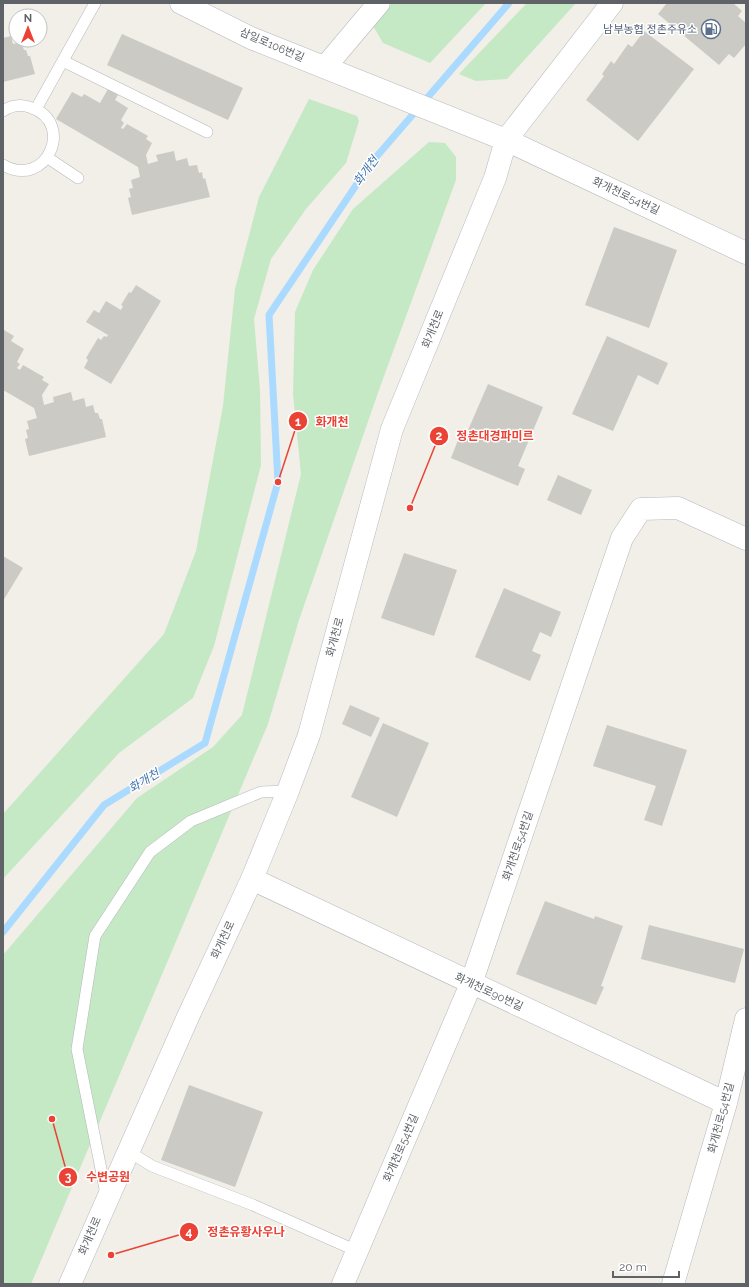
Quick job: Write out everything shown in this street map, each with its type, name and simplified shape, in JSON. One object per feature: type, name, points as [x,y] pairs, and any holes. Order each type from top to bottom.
[{"type":"street","name":"삼일로106번길","points":[[181,3],[251,38],[366,82],[506,140]]},
{"type":"street","points":[[325,67],[379,3]]},
{"type":"street","name":"화개천로","points":[[70,1284],[107,1197],[252,879],[288,791],[309,735],[392,429],[495,178],[506,140],[612,3]]},
{"type":"street","name":"화개천로54번길","points":[[506,140],[746,253]]},
{"type":"street","name":"화개천로54번길","points":[[343,1284],[471,984],[622,538],[640,509],[678,508],[746,539]]},
{"type":"street","name":"화개천로90번길","points":[[252,879],[471,984],[726,1103]]},
{"type":"street","name":"화개천로54번길","points":[[673,1284],[726,1103],[746,1019]]},
{"type":"lane","points":[[36,109],[95,3]]},
{"type":"lane","points":[[63,61],[207,132]]},
{"type":"lane","points":[[3,111],[17,106],[27,106],[36,109],[45,116],[51,126],[54,136],[53,147],[48,158],[40,165],[29,170],[5,170]]},
{"type":"lane","points":[[48,158],[78,178]]},
{"type":"lane","points":[[107,1197],[77,1049],[95,936],[150,852],[191,821],[262,792],[288,791]]},
{"type":"lane","points":[[128,1151],[152,1166],[253,1205],[357,1251]]},
{"type":"green space","points":[[392,3],[486,3],[430,63],[383,43],[372,24]]},
{"type":"green space","points":[[527,3],[576,3],[507,79],[476,81],[459,74]]},
{"type":"green space","points":[[309,99],[357,116],[359,121],[346,163],[306,209],[271,259],[254,319],[260,390],[261,465],[214,646],[193,698],[119,753],[3,879],[3,814],[164,634],[196,551],[223,406],[235,289],[259,197]]},
{"type":"green space","points":[[429,142],[445,143],[456,157],[456,180],[380,387],[299,620],[268,724],[31,1284],[3,1284],[3,955],[137,798],[213,747],[242,715],[301,474],[293,394],[295,312],[313,270],[353,209]]},
{"type":"building","points":[[667,3],[733,3],[742,11],[738,16],[746,23],[746,44],[734,58],[729,54],[719,65],[658,14]]},
{"type":"building","points":[[644,31],[694,69],[638,141],[586,100],[604,76],[602,74],[611,61],[614,64],[628,44],[632,47]]},
{"type":"building","points":[[122,34],[243,88],[228,120],[107,65]]},
{"type":"building","points":[[8,37],[8,48],[23,48],[26,50],[28,56],[30,56],[35,74],[3,82],[3,38]]},
{"type":"building","points":[[108,89],[118,95],[115,100],[128,108],[121,120],[124,123],[121,128],[123,129],[127,124],[148,136],[146,139],[152,143],[146,155],[148,164],[158,161],[156,155],[174,151],[176,161],[187,158],[189,166],[197,165],[199,173],[202,172],[203,179],[205,178],[210,197],[132,215],[128,198],[131,197],[129,189],[133,188],[131,180],[140,177],[138,167],[56,119],[72,92],[82,97],[84,94],[100,103]]},
{"type":"building","points":[[614,227],[677,250],[649,328],[585,305]]},
{"type":"building","points":[[136,285],[161,301],[111,384],[84,368],[88,360],[86,358],[98,338],[101,340],[104,336],[107,337],[108,335],[86,322],[94,310],[99,313],[106,301],[121,310],[123,306],[121,305],[129,292],[131,293]]},
{"type":"building","points":[[4,330],[14,336],[11,341],[24,349],[17,362],[20,364],[17,368],[20,370],[23,365],[44,377],[42,380],[49,384],[42,395],[44,405],[54,402],[53,397],[71,392],[73,401],[84,398],[86,407],[93,405],[95,413],[98,413],[100,419],[102,419],[106,437],[29,456],[25,439],[28,438],[26,430],[29,429],[27,421],[37,418],[34,408],[3,390]]},
{"type":"building","points":[[607,336],[668,363],[658,385],[638,375],[613,431],[572,414]]},
{"type":"building","points":[[488,384],[543,407],[518,466],[525,469],[518,486],[451,458],[460,435],[465,437]]},
{"type":"building","points":[[558,475],[592,490],[581,515],[547,500]]},
{"type":"building","points":[[404,553],[457,570],[434,636],[381,618]]},
{"type":"building","points":[[3,556],[23,568],[3,601]]},
{"type":"building","points":[[504,588],[561,612],[551,637],[540,632],[532,651],[541,655],[530,681],[475,657]]},
{"type":"building","points":[[350,705],[380,718],[371,737],[342,724]]},
{"type":"building","points":[[383,723],[429,743],[397,817],[351,797]]},
{"type":"building","points":[[607,725],[687,750],[662,826],[644,820],[656,786],[593,766]]},
{"type":"building","points":[[545,901],[594,919],[595,916],[623,926],[601,986],[604,987],[596,1005],[516,974]]},
{"type":"building","points":[[649,925],[744,949],[735,983],[641,959]]},
{"type":"building","points":[[189,1085],[263,1112],[235,1187],[161,1160]]},
{"type":"waterway","name":"화개천","points":[[3,932],[104,805],[205,743],[278,482],[269,315],[371,163],[509,3]]},
{"type":"place","name":"남부농협 정촌주유소","points":[[711,29]]},
{"type":"place","name":"화개천","points":[[278,482]]},
{"type":"place","name":"정촌대경파미르","points":[[410,508]]},
{"type":"place","name":"수변공원","points":[[52,1119]]},
{"type":"place","name":"정촌유황사우나","points":[[111,1255]]}]
